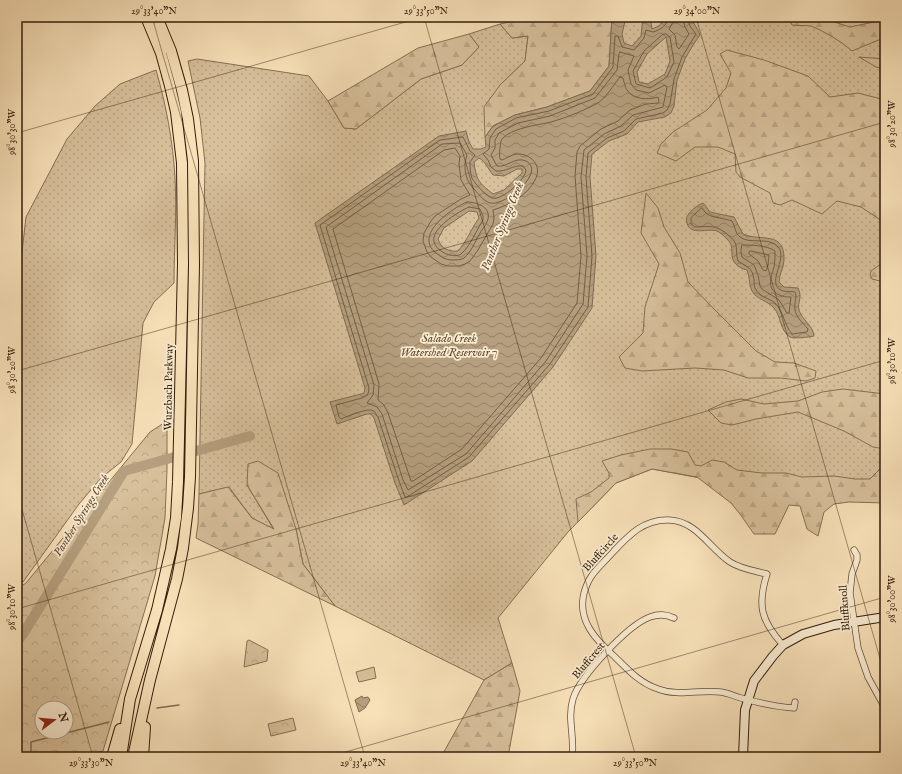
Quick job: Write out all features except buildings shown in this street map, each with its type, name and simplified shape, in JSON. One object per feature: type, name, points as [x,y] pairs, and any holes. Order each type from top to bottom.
[{"type":"highway","name":"Wurzbach Parkway","points":[[121,757],[130,699],[164,584],[176,518],[178,482],[183,264],[182,162],[176,112],[156,39],[146,17]]},
{"type":"highway","points":[[133,757],[150,680],[175,586],[183,548],[190,477],[194,265],[193,161],[188,119],[182,90],[174,63],[156,17]]},
{"type":"highway","points":[[112,757],[130,699]]},
{"type":"highway","points":[[143,757],[146,701]]},
{"type":"street","name":"Bluffcircle","points":[[783,645],[772,634],[763,615],[761,598],[767,574],[743,568],[732,563],[723,557],[694,528],[682,523],[671,520],[662,520],[645,524],[630,534],[592,574],[586,586],[583,606],[585,619],[592,634],[637,678],[658,689],[681,694],[714,692],[731,694],[747,700],[784,708],[794,708],[795,702]]},
{"type":"street","name":"Bluffknoll","points":[[854,550],[857,560],[852,574],[850,593],[858,648],[868,677],[885,708]]},
{"type":"street","name":"Bluffcrest","points":[[572,757],[570,713],[574,694],[584,678],[631,628],[644,620],[661,615],[669,615],[674,618]]},
{"type":"street","points":[[742,757],[743,721],[747,700],[754,681],[783,645],[803,634],[834,625],[885,617]]},
{"type":"green space","points":[[519,17],[612,17],[609,66],[590,91],[547,107],[515,115],[493,126],[485,137],[484,107],[500,85],[525,61],[528,36],[512,38],[500,24],[514,21]]},
{"type":"green space","points":[[612,17],[885,17],[885,493],[743,486],[652,469],[616,483],[568,532],[498,618],[512,663],[484,680],[335,606],[303,564],[296,529],[247,485],[274,530],[252,518],[229,487],[199,494],[205,163],[200,118],[188,61],[197,59],[309,76],[328,101],[344,128],[356,129],[421,79],[462,65],[479,47],[469,34],[500,24],[512,38],[528,36],[525,61],[500,85],[493,126],[610,39]]},
{"type":"green space","points":[[790,17],[828,20],[850,27],[885,21],[885,43],[881,39],[852,51],[838,40],[816,28],[811,26],[792,25],[789,19]]},
{"type":"green space","points":[[469,34],[479,47],[462,65],[421,79],[356,129],[344,128],[328,101],[418,48]]},
{"type":"green space","points":[[727,50],[764,60],[808,76],[830,97],[858,93],[885,100],[885,223],[861,207],[837,201],[822,214],[792,200],[780,205],[773,203],[770,193],[740,177],[736,172],[735,154],[718,147],[695,147],[676,161],[657,153],[661,144],[673,132],[707,110],[726,88],[731,73],[720,54]]},
{"type":"green space","points":[[859,57],[885,59],[885,69],[876,67]]},
{"type":"green space","points":[[156,70],[163,96],[173,150],[176,204],[174,283],[154,302],[143,323],[132,444],[121,462],[101,478],[79,504],[23,582],[17,581],[17,296],[26,217],[67,139],[95,106],[120,84]]},
{"type":"green space","points":[[646,193],[658,208],[664,227],[680,253],[688,282],[756,351],[775,362],[794,363],[816,371],[815,378],[806,381],[781,378],[748,378],[724,370],[695,368],[642,371],[625,368],[619,357],[643,333],[645,307],[659,264],[641,233]]},
{"type":"green space","points":[[885,261],[885,287],[880,281],[872,279],[870,275],[871,271]]},
{"type":"green space","points":[[843,389],[885,394],[885,449],[873,447],[844,431],[798,412],[756,419],[732,425],[721,423],[708,410],[726,402],[741,399],[764,404],[798,401],[822,392]]},
{"type":"green space","points":[[167,421],[165,518],[155,576],[103,751],[79,757],[17,757],[17,589],[26,583],[150,432]]},
{"type":"green space","points":[[650,449],[671,449],[688,452],[695,465],[701,466],[712,460],[724,462],[737,470],[762,473],[786,473],[802,477],[834,476],[855,479],[870,479],[885,464],[885,503],[849,502],[834,504],[824,512],[818,536],[807,529],[800,506],[789,505],[775,534],[754,534],[731,503],[697,477],[652,469],[616,483],[578,522],[576,499],[591,492],[609,478],[609,473],[602,461],[621,455]]},
{"type":"green space","points":[[258,461],[278,473],[296,529],[303,564],[335,606],[196,538],[199,494],[228,487],[252,518],[274,529],[247,485],[248,464]]},
{"type":"green space","points":[[249,640],[268,650],[267,661],[244,667],[247,641]]},
{"type":"green space","points":[[512,663],[520,691],[508,757],[441,757],[484,680]]},
{"type":"green space","points":[[374,667],[376,678],[359,682],[356,672]]},
{"type":"green space","points":[[293,718],[296,730],[271,736],[268,724]]},
{"type":"water","name":"Salado Creek Watershed Reservoir 7","points":[[612,17],[626,17],[622,34],[624,43],[632,46],[641,36],[643,17],[650,17],[652,29],[659,26],[666,17],[691,17],[700,35],[685,59],[677,80],[674,106],[671,113],[665,117],[638,122],[627,134],[609,141],[592,154],[590,177],[596,256],[592,308],[553,367],[472,461],[404,505],[395,483],[374,418],[371,414],[367,414],[337,424],[330,402],[364,393],[365,388],[315,223],[439,136],[466,131],[473,149],[481,149],[486,147],[485,137],[493,126],[515,115],[547,107],[590,91],[609,66]],"holes":[[[666,37],[670,61],[665,74],[648,84],[639,82],[637,72],[647,54]],[[479,158],[493,175],[504,176],[517,169],[522,169],[522,173],[504,190],[493,194],[479,181],[474,162]],[[469,211],[477,212],[479,218],[458,251],[445,249],[439,242],[438,239],[444,228]]]},
{"type":"water","points":[[703,203],[710,212],[734,217],[743,234],[771,239],[781,244],[784,260],[779,282],[784,287],[798,288],[800,295],[800,314],[812,329],[814,336],[790,337],[784,331],[774,308],[752,291],[747,270],[739,267],[732,258],[730,242],[717,231],[700,231],[689,227],[686,221],[687,216],[691,211]]},
{"type":"water","points":[[362,696],[363,698],[368,697],[370,700],[365,708],[359,712],[355,700]]},
{"type":"waterway","name":"Panther Springs Creek","points":[[17,642],[124,471],[250,436]]},
{"type":"waterway","points":[[157,708],[179,705]]},
{"type":"waterway","points":[[31,757],[31,742],[109,722]]}]
